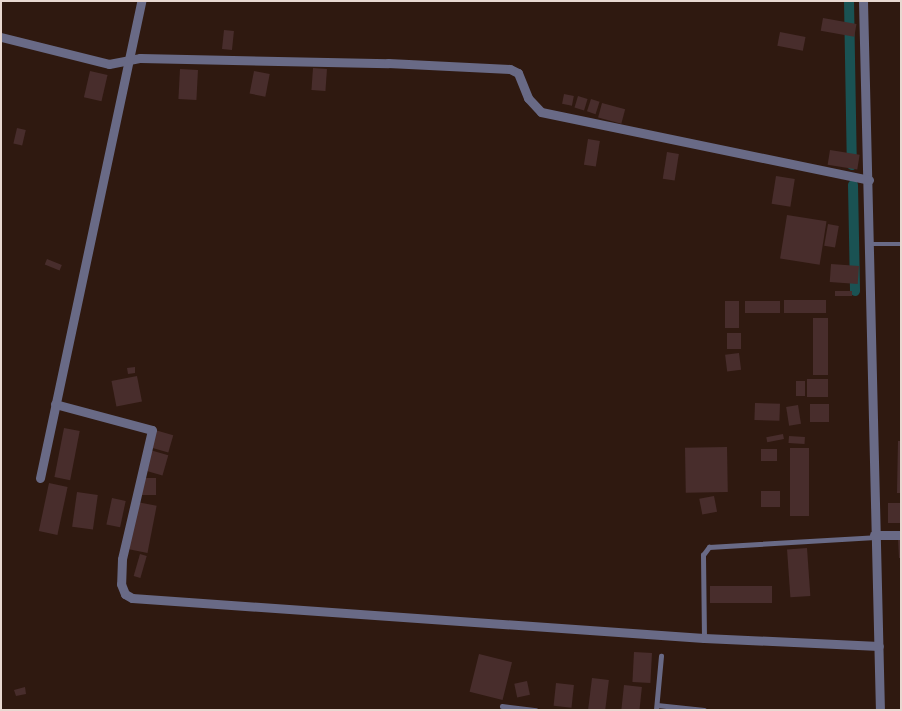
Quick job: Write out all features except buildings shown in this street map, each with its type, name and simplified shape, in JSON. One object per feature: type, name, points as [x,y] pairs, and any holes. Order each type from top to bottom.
[{"type":"street","points":[[40,478],[88,260],[141,1]]},
{"type":"street","points":[[863,1],[869,180],[874,536],[880,710]]},
{"type":"street","points":[[1,37],[108,64],[128,58],[388,63],[510,69],[518,73],[528,98],[540,112],[869,180]]},
{"type":"street","points":[[55,404],[152,430],[122,559],[121,584],[128,596],[704,638],[879,646]]},
{"type":"street","points":[[874,536],[901,535]]},
{"type":"lane","points":[[870,244],[901,244]]},
{"type":"lane","points":[[704,638],[703,555],[709,547],[874,536]]},
{"type":"lane","points":[[660,656],[656,707],[704,710]]},
{"type":"lane","points":[[502,706],[536,710]]},
{"type":"waterway","points":[[849,1],[852,165]]},
{"type":"waterway","points":[[853,185],[855,291]]}]
